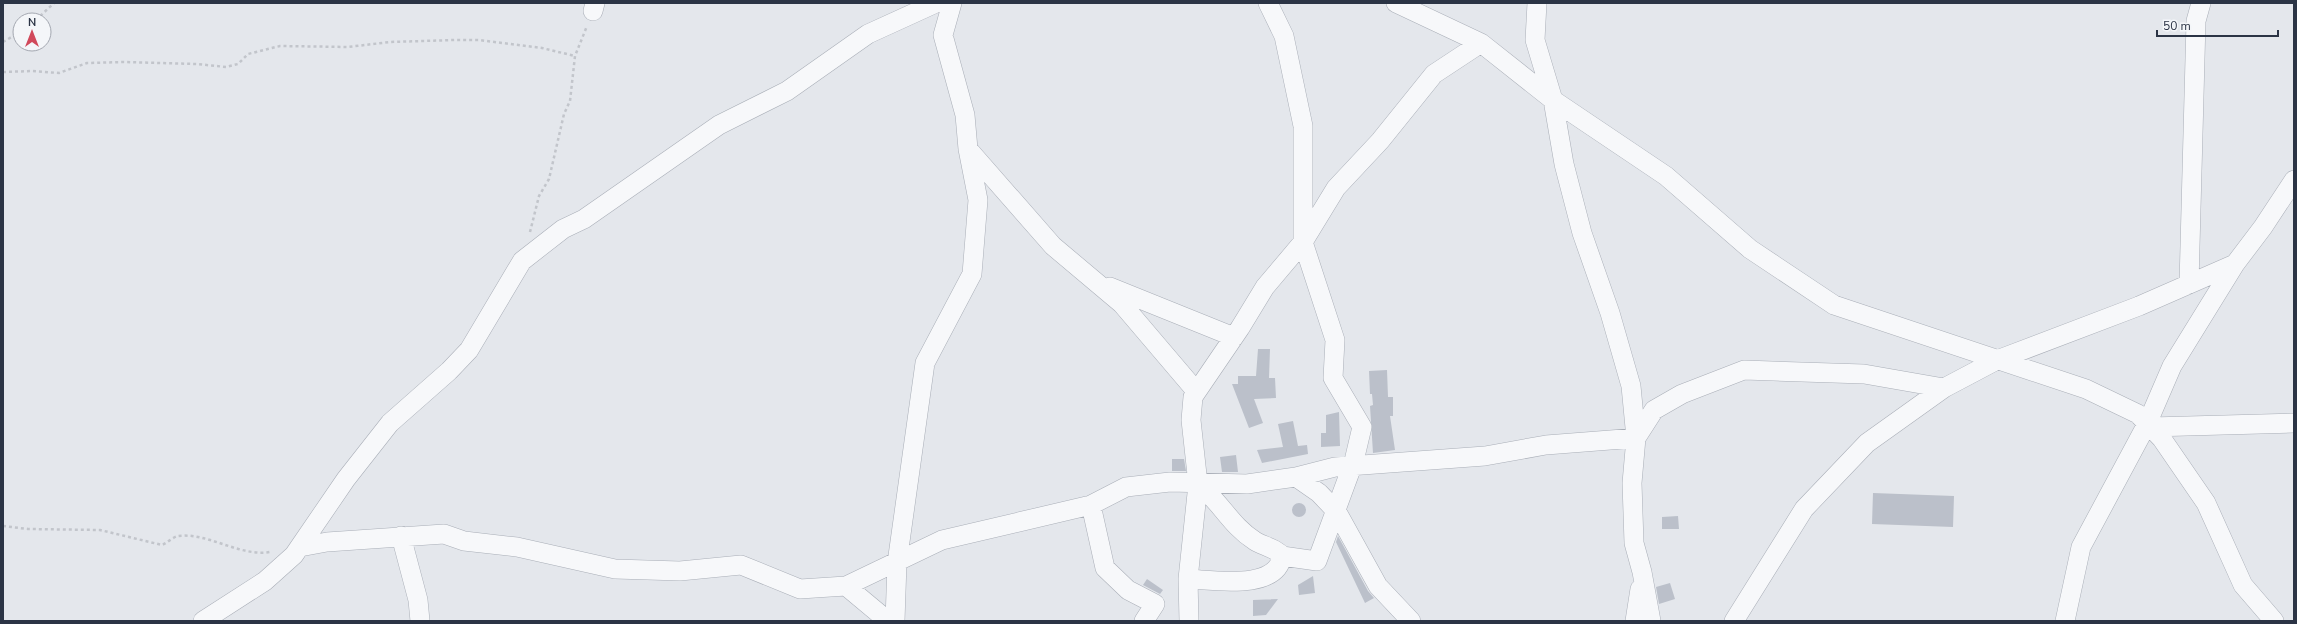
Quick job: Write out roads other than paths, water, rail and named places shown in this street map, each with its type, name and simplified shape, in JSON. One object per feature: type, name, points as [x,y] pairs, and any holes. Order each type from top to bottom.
[{"type":"street","points":[[203,621],[266,581],[294,555],[346,479],[390,423],[449,372],[469,350],[506,285],[528,256],[563,229],[584,219],[719,124],[787,91],[868,34],[936,3]]},
{"type":"street","points":[[895,621],[897,562],[925,363],[972,274],[978,200],[968,149],[965,115],[943,34],[952,3]]},
{"type":"street","points":[[1198,484],[1214,498],[1236,527],[1256,542],[1282,556],[1317,561],[1352,466],[1362,427],[1332,378],[1335,340],[1303,242],[1303,126],[1284,36],[1268,3]]},
{"type":"street","points":[[1396,3],[1481,43],[1553,100],[1666,176],[1750,250],[1834,305],[2086,390],[2138,414],[2162,439],[2206,503],[2243,585],[2274,621]]},
{"type":"street","points":[[1537,3],[1535,40],[1553,100],[1564,164],[1582,233],[1610,313],[1630,386],[1636,438],[1632,483],[1634,543],[1642,572],[1650,621]]},
{"type":"street","points":[[2189,284],[2196,21],[2201,3]]},
{"type":"street","points":[[1189,621],[1188,579],[1198,484],[1190,420],[1191,400],[1234,337],[1265,287],[1303,242],[1336,188],[1380,141],[1434,74],[1481,43]]},
{"type":"street","points":[[968,149],[1053,246],[1122,304],[1196,391]]},
{"type":"street","points":[[2065,621],[2081,547],[2149,426],[2172,366],[2235,264],[2263,227],[2294,180]]},
{"type":"street","points":[[1734,621],[1804,509],[1867,443],[1944,388],[1997,360],[2138,306],[2235,264]]},
{"type":"street","points":[[1096,282],[1234,337]]},
{"type":"street","points":[[1636,438],[1654,410],[1682,394],[1744,370],[1864,374],[1944,388]]},
{"type":"street","points":[[2149,426],[2294,423]]},
{"type":"street","points":[[300,547],[327,542],[444,534],[464,541],[517,547],[615,569],[680,571],[741,566],[800,589],[846,586],[942,540],[1091,505],[1126,487],[1170,482],[1198,484],[1247,484],[1296,477],[1335,467],[1485,456],[1546,445],[1636,438]]},
{"type":"street","points":[[1296,477],[1319,493],[1335,510],[1367,562],[1378,586],[1411,621]]},
{"type":"street","points":[[1091,505],[1105,568],[1128,590],[1155,604],[1144,621]]},
{"type":"street","points":[[401,536],[418,600],[420,621]]},
{"type":"street","points":[[1188,579],[1237,581],[1260,579],[1269,575],[1281,562],[1282,556]]},
{"type":"street","points":[[1635,621],[1642,572]]},
{"type":"street","points":[[846,586],[888,621]]}]
